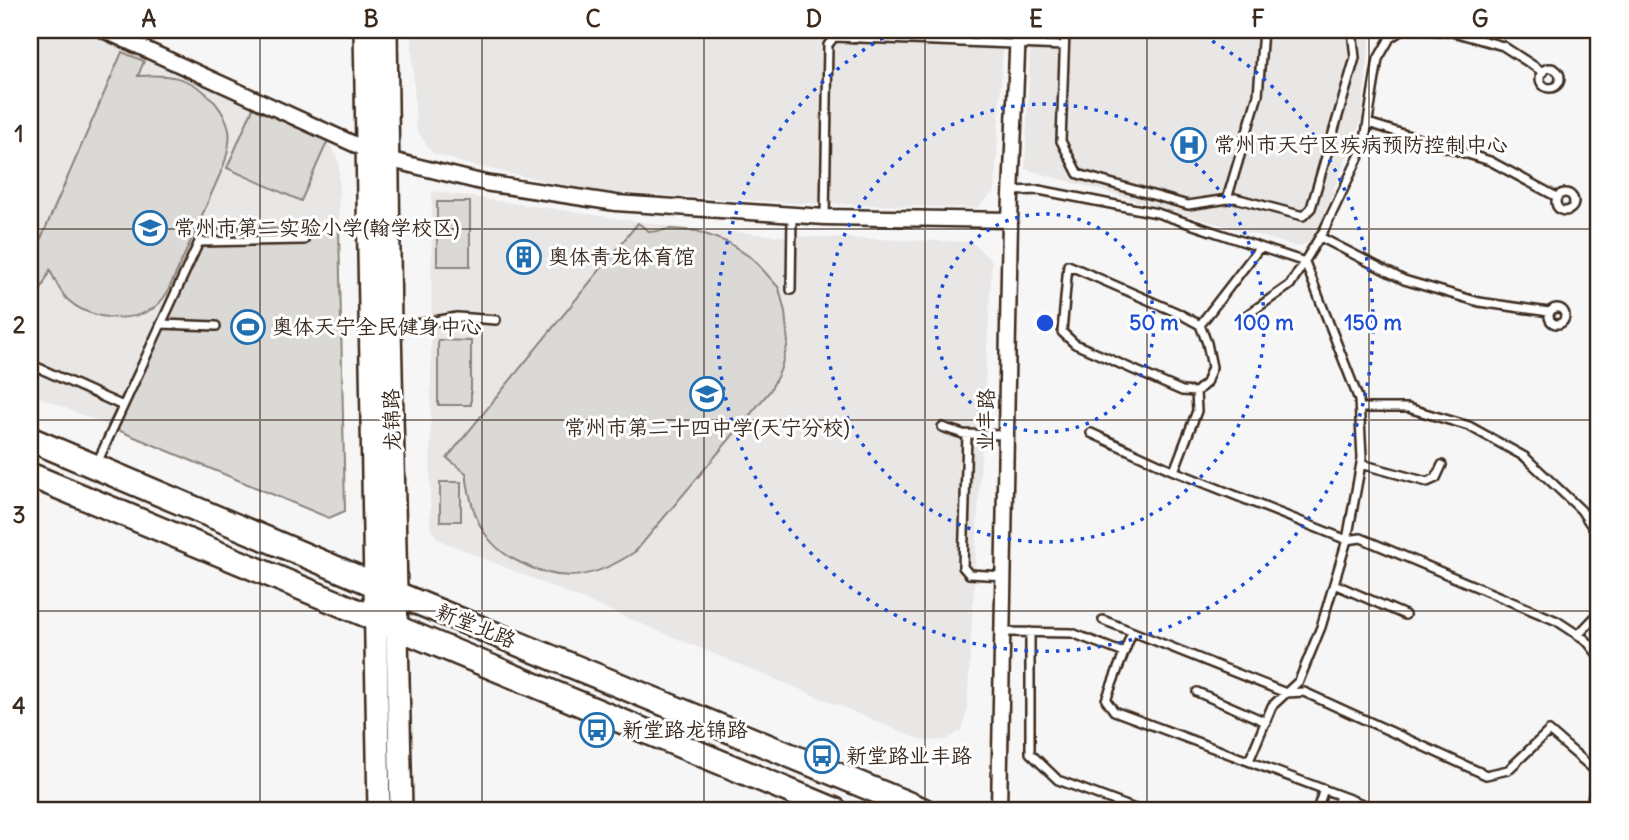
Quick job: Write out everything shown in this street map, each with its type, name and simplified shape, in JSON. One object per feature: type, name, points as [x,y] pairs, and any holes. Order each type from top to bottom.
[{"type":"main road","name":"龙锦路","points":[[365,30],[379,810]]},
{"type":"main road","name":"龙锦路","points":[[386,30],[401,810]]},
{"type":"main road","name":"新堂北路","points":[[30,439],[374,585],[923,810]]},
{"type":"main road","name":"新堂北路","points":[[30,475],[835,810]]},
{"type":"street","points":[[103,30],[387,159],[485,183],[616,203],[825,217],[1010,220]]},
{"type":"street","name":"业丰路","points":[[999,810],[1010,220],[1017,36]]},
{"type":"lane","points":[[1065,30],[1061,141],[1078,174],[1188,205],[1235,198],[1303,216],[1311,208],[1354,58],[1352,30]]},
{"type":"lane","points":[[1227,199],[1258,95],[1263,30]]},
{"type":"lane","points":[[1247,314],[1290,285],[1320,237],[1364,146],[1378,59],[1390,38],[1402,30]]},
{"type":"lane","points":[[1428,30],[1453,32],[1503,46],[1543,72]]},
{"type":"lane","points":[[825,217],[828,45],[834,37],[1017,36],[1064,46]]},
{"type":"lane","points":[[1368,123],[1490,161],[1557,197]]},
{"type":"lane","points":[[1012,191],[1039,190],[1157,213],[1305,262]]},
{"type":"lane","points":[[791,290],[792,214]]},
{"type":"lane","points":[[1320,237],[1404,280],[1479,302],[1549,312]]},
{"type":"lane","points":[[95,467],[199,242],[304,240]]},
{"type":"lane","points":[[1200,325],[1259,247]]},
{"type":"lane","points":[[1249,761],[1272,706],[1299,681],[1321,627],[1347,540],[1361,464],[1359,400],[1305,262]]},
{"type":"lane","points":[[1068,265],[1200,325],[1212,367],[1206,383],[1196,392],[1182,391],[1075,344],[1062,332],[1068,265]]},
{"type":"lane","points":[[390,328],[457,317],[496,320]]},
{"type":"lane","points":[[161,324],[216,326]]},
{"type":"lane","points":[[30,364],[123,406]]},
{"type":"lane","points":[[1174,471],[1197,411],[1196,392]]},
{"type":"lane","points":[[1360,408],[1408,408],[1469,426],[1525,457],[1581,510],[1599,537]]},
{"type":"lane","points":[[942,428],[967,435],[1007,435]]},
{"type":"lane","points":[[1091,433],[1174,471],[1347,540],[1362,538],[1557,621],[1586,640],[1599,656]]},
{"type":"lane","points":[[967,435],[963,568],[969,574],[1004,576]]},
{"type":"lane","points":[[1361,464],[1427,482],[1436,478],[1442,465]]},
{"type":"lane","points":[[1334,583],[1405,615]]},
{"type":"lane","points":[[1578,635],[1599,613]]},
{"type":"lane","points":[[1103,620],[1286,693],[1304,692],[1486,775],[1508,771],[1549,731],[1598,769],[1590,810]]},
{"type":"lane","points":[[1003,632],[1072,633],[1124,653]]},
{"type":"lane","points":[[1030,632],[1030,753],[1058,780],[1138,810]]},
{"type":"lane","points":[[1132,632],[1106,700],[1114,711],[1379,810]]},
{"type":"lane","points":[[1197,692],[1266,722]]},
{"type":"lane","points":[[1317,810],[1324,789]]},
{"type":"lane","points":[[1335,810],[1340,796]]},
{"type":"shaded area","name":"常州市第二实验小学(翰学校区)","points":[[30,30],[80,30],[327,139],[339,162],[339,228],[202,229],[108,426],[30,393]]},
{"type":"shaded area","points":[[411,30],[1004,30],[995,191],[977,208],[795,203],[591,191],[466,164],[432,153],[416,129]]},
{"type":"shaded area","name":"常州市天宁区疾病预防控制中心","points":[[1031,30],[1371,30],[1361,121],[1314,240],[1298,247],[1025,169]]},
{"type":"shaded area","points":[[122,52],[144,61],[138,76],[176,78],[200,89],[221,111],[229,136],[226,159],[167,293],[152,309],[142,314],[120,318],[97,315],[76,306],[67,299],[50,270],[40,292],[30,287],[30,264]]},
{"type":"shaded area","points":[[253,108],[328,140],[301,201],[227,168]]},
{"type":"shaded area","name":"常州市第二十四中学(天宁分校)","points":[[432,191],[683,228],[783,236],[972,242],[992,261],[967,711],[962,730],[946,740],[924,741],[439,540],[430,528]]},
{"type":"shaded area","points":[[437,202],[470,202],[470,266],[437,266]]},
{"type":"shaded area","points":[[638,223],[650,232],[671,229],[697,231],[729,243],[753,259],[779,288],[788,343],[780,371],[770,391],[636,551],[593,572],[565,576],[550,574],[515,560],[492,543],[476,516],[466,473],[447,458]]},
{"type":"shaded area","name":"奥体天宁全民健身中心","points":[[339,228],[345,511],[329,518],[108,426],[202,229]]},
{"type":"shaded area","points":[[438,340],[471,341],[471,405],[438,405]]},
{"type":"shaded area","points":[[440,482],[461,482],[461,521],[440,521]]},
{"type":"place","name":"常州市天宁区疾病预防控制中心","points":[[1189,145]]},
{"type":"place","name":"常州市第二实验小学(翰学校区)","points":[[150,228]]},
{"type":"place","name":"奥体青龙体育馆","points":[[524,257]]},
{"type":"place","name":"奥体天宁全民健身中心","points":[[248,327]]},
{"type":"place","name":"常州市第二十四中学(天宁分校)","points":[[707,394]]},
{"type":"place","name":"新堂路龙锦路","points":[[597,730]]},
{"type":"place","name":"新堂路业丰路","points":[[822,756]]}]
